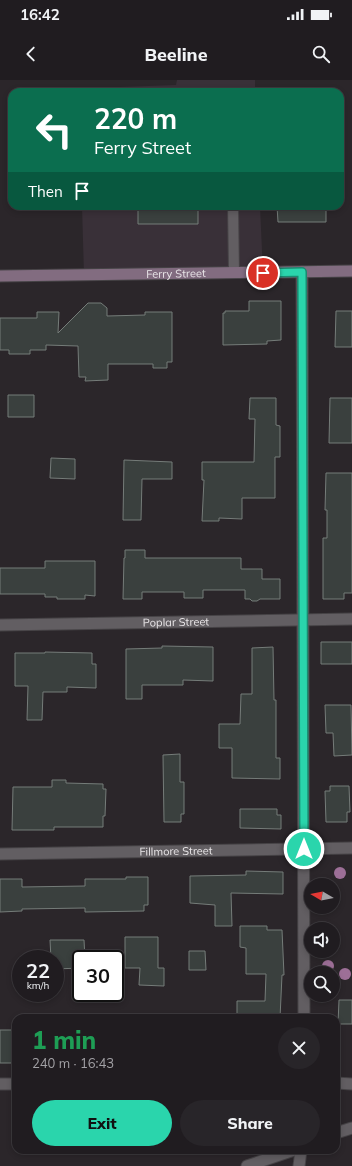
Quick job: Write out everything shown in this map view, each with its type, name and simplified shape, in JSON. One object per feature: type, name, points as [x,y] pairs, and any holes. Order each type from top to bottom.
[{"type":"main road","name":"Ferry Street","points":[[0,276],[352,272]]},
{"type":"street","points":[[302,272],[304,1014]]},
{"type":"street","name":"Poplar Street","points":[[0,625],[352,619]]},
{"type":"street","name":"Fillmore Street","points":[[0,854],[352,848]]},
{"type":"street","points":[[340,1083],[352,1084]]},
{"type":"street","points":[[0,1084],[12,1084]]},
{"type":"street","points":[[340,1132],[352,1128]]},
{"type":"street","points":[[247,1166],[282,1154]]},
{"type":"street","points":[[299,1166],[300,1154]]},
{"type":"lane","points":[[233,210],[234,273]]},
{"type":"shaded area","points":[[177,80],[255,80],[255,88],[92,88],[176,85]]},
{"type":"shaded area","points":[[82,210],[260,210],[263,273],[84,275]]},
{"type":"building","points":[[138,210],[198,210],[198,224],[138,224]]},
{"type":"building","points":[[277,210],[326,210],[326,222],[278,222]]},
{"type":"building","points":[[249,301],[281,301],[281,340],[267,341],[267,344],[223,345],[223,313],[225,313],[225,311],[249,311]]},
{"type":"building","points":[[88,303],[101,303],[107,308],[107,316],[145,315],[145,312],[172,312],[172,362],[167,362],[167,368],[153,368],[153,364],[108,364],[108,380],[85,381],[86,377],[79,377],[78,346],[46,345],[46,350],[30,350],[30,354],[9,354],[9,350],[0,350],[0,318],[37,318],[37,312],[59,312],[58,333]]},
{"type":"building","points":[[336,311],[352,311],[352,347],[335,347]]},
{"type":"building","points":[[8,395],[34,395],[34,417],[8,417]]},
{"type":"building","points":[[250,398],[276,398],[276,425],[280,426],[280,457],[275,457],[275,498],[242,498],[242,519],[219,518],[219,521],[202,521],[204,480],[202,480],[202,462],[254,462],[255,419],[249,419]]},
{"type":"building","points":[[330,398],[352,398],[352,443],[329,443]]},
{"type":"building","points":[[51,458],[75,459],[75,479],[50,478]]},
{"type":"building","points":[[124,460],[172,462],[172,479],[142,479],[141,520],[123,520]]},
{"type":"building","points":[[326,473],[352,473],[352,593],[344,593],[344,599],[323,599],[323,538],[327,538],[327,510],[325,510]]},
{"type":"building","points":[[125,550],[145,550],[145,558],[241,558],[241,569],[262,569],[262,579],[280,579],[280,599],[260,599],[257,601],[252,601],[250,599],[245,599],[245,590],[203,590],[203,598],[184,598],[184,592],[142,592],[142,599],[123,599]]},
{"type":"building","points":[[45,561],[95,561],[95,596],[85,595],[85,599],[57,599],[57,597],[45,597],[45,594],[0,594],[0,568],[45,568]]},
{"type":"building","points":[[321,642],[352,642],[352,664],[321,664]]},
{"type":"building","points":[[162,646],[213,647],[213,681],[183,680],[183,685],[142,685],[142,699],[126,699],[126,649],[162,648]]},
{"type":"building","points":[[273,647],[274,700],[276,700],[276,758],[280,758],[280,779],[232,778],[232,748],[219,748],[219,724],[240,724],[241,694],[252,694],[252,648]]},
{"type":"building","points":[[15,653],[92,653],[92,664],[96,664],[96,688],[67,687],[67,692],[43,692],[42,720],[27,720],[28,686],[15,686]]},
{"type":"building","points":[[325,705],[351,705],[352,755],[334,756],[333,733],[326,733]]},
{"type":"building","points":[[180,754],[180,782],[184,782],[184,814],[181,814],[181,822],[164,822],[163,755]]},
{"type":"building","points":[[52,780],[66,780],[66,783],[103,784],[103,789],[106,789],[103,827],[54,827],[54,830],[12,830],[13,787],[52,787]]},
{"type":"building","points":[[330,786],[349,786],[350,812],[347,812],[347,822],[326,822],[325,791],[330,791]]},
{"type":"building","points":[[240,809],[277,809],[277,815],[281,815],[281,829],[240,828]]},
{"type":"building","points":[[246,871],[283,872],[283,894],[231,893],[232,926],[215,926],[215,905],[190,903],[190,876],[246,875]]},
{"type":"building","points":[[126,877],[148,877],[148,905],[144,905],[144,911],[85,912],[85,908],[22,909],[22,911],[0,912],[0,879],[22,879],[22,887],[85,886],[85,879],[126,879]]},
{"type":"building","points":[[240,926],[267,926],[267,930],[282,930],[284,975],[282,975],[280,1014],[237,1014],[237,1001],[265,1001],[266,974],[246,974],[246,948],[240,947]]},
{"type":"building","points":[[125,937],[158,937],[158,968],[164,968],[164,986],[139,985],[140,968],[125,968]]},
{"type":"building","points":[[50,940],[84,940],[85,950],[72,950],[72,968],[64,969],[64,950],[51,950]]},
{"type":"building","points":[[189,951],[205,951],[206,970],[189,970]]},
{"type":"building","points":[[340,1000],[352,1000],[352,1024],[340,1024],[340,1014],[338,1014]]},
{"type":"building","points":[[0,1030],[12,1030],[12,1063],[0,1063]]},
{"type":"route","points":[[263,273],[302,272],[304,849]]}]
